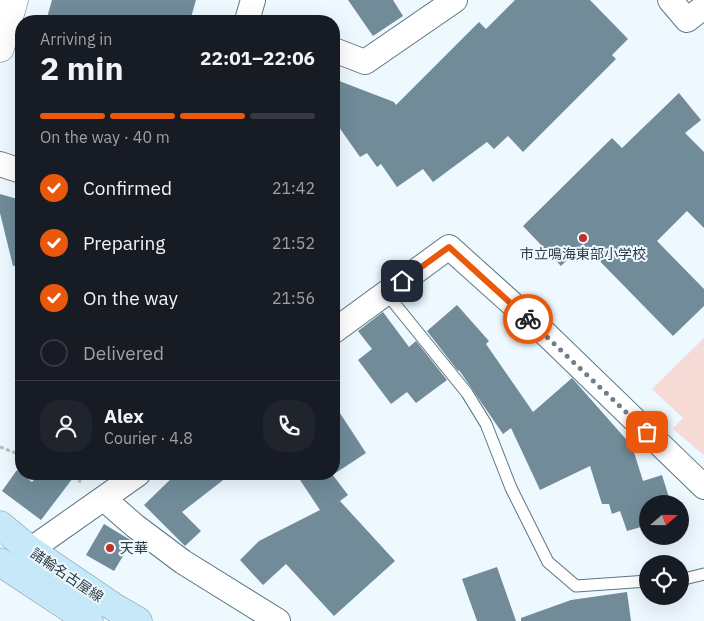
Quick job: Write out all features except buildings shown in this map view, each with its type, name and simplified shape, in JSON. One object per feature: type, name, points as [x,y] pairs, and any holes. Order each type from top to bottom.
[{"type":"main road","name":"諸輪名古屋線","points":[[0,525],[30,550],[138,621]]},
{"type":"main road","name":"諸輪名古屋線","points":[[0,562],[89,621]]},
{"type":"street","points":[[0,45],[14,0]]},
{"type":"street","points":[[340,52],[365,62],[455,0]]},
{"type":"street","points":[[670,0],[687,20],[704,6]]},
{"type":"street","points":[[0,164],[15,169]]},
{"type":"street","points":[[340,327],[449,247],[548,336],[704,487]]},
{"type":"street","points":[[30,550],[130,480]]},
{"type":"street","points":[[104,499],[135,526],[183,562],[278,621]]},
{"type":"lane","points":[[386,293],[467,392],[486,424],[511,488],[548,562],[576,586],[639,582]]},
{"type":"lane","points":[[689,578],[704,574]]},
{"type":"path","points":[[0,447],[15,453]]},
{"type":"shaded area","points":[[704,338],[704,455],[673,429],[683,418],[652,389]]},
{"type":"way so far","points":[[528,319],[647,432]]},
{"type":"place","name":"市立鳴海東部小学校","points":[[583,238]]},
{"type":"place","name":"天華","points":[[110,548]]},
{"type":"route","points":[[402,281],[449,247],[528,319]]}]
